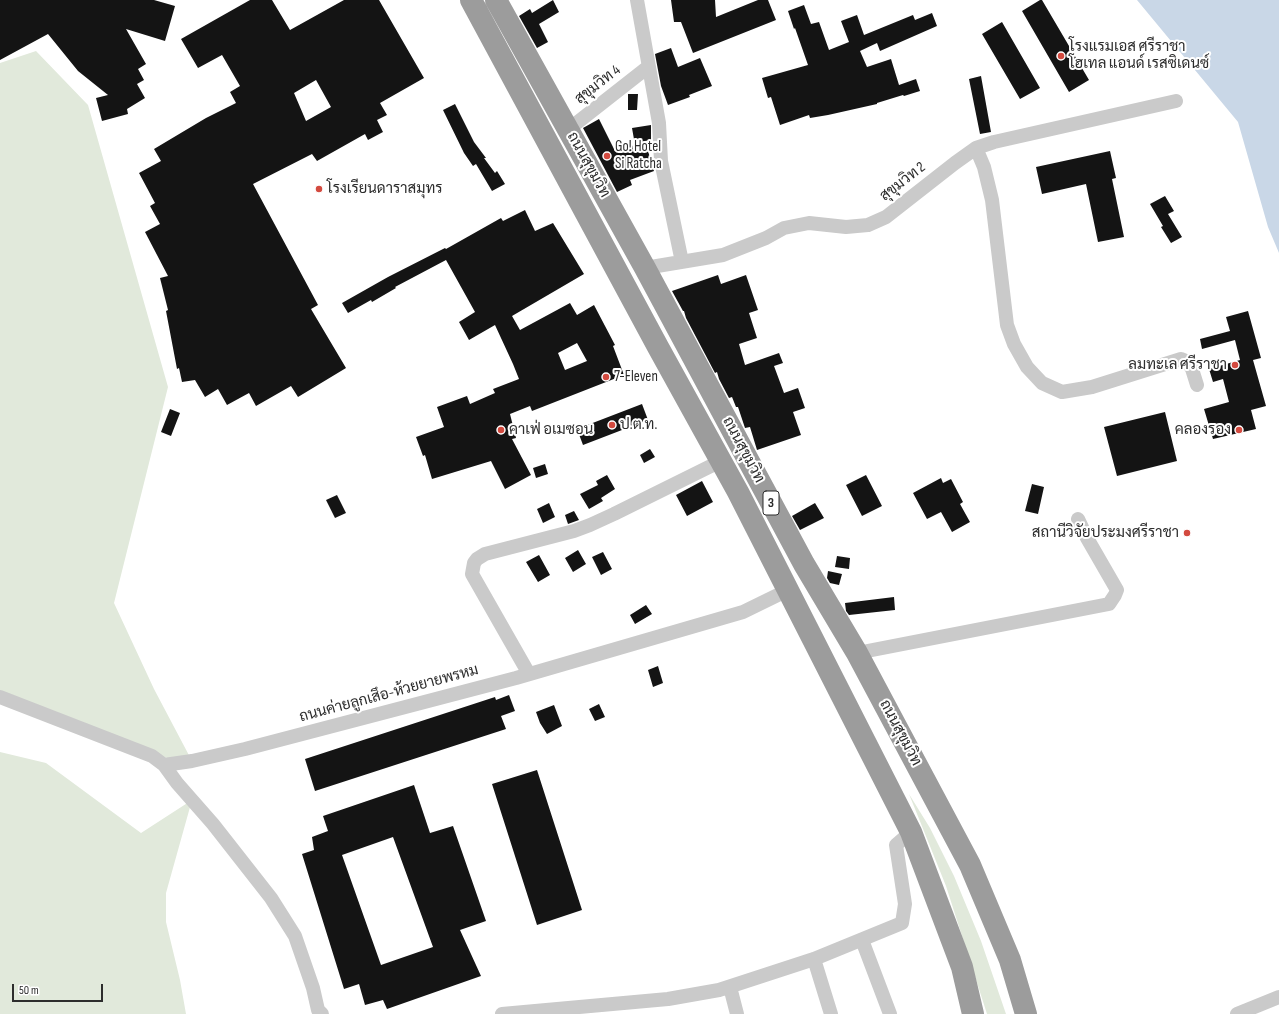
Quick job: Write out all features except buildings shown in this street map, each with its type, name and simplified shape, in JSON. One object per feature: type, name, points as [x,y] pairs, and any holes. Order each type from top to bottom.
[{"type":"highway","name":"ถนนสุขุมวิท","points":[[471,0],[721,461],[911,832],[962,967],[973,1014]]},
{"type":"highway","name":"ถนนสุขุมวิท","points":[[496,0],[646,268],[804,564],[858,653],[970,865],[1010,960],[1026,1014]]},
{"type":"street","points":[[637,0],[659,123],[661,161],[682,262]]},
{"type":"street","name":"สุขุมวิท 4","points":[[569,129],[648,67]]},
{"type":"street","name":"สุขุมวิท 2","points":[[646,268],[723,255],[766,238],[784,228],[809,223],[846,227],[868,225],[886,217],[976,148],[994,142],[1176,101]]},
{"type":"street","points":[[976,148],[984,167],[992,200],[1007,325],[1014,344],[1024,361],[1042,383],[1062,392],[1092,387],[1181,359],[1188,362],[1197,385]]},
{"type":"street","points":[[529,674],[472,574],[474,563],[477,559],[485,554],[574,531],[590,525],[721,461]]},
{"type":"street","points":[[858,653],[1109,604],[1117,590],[1087,538],[1078,518]]},
{"type":"street","name":"ถนนค่ายลูกเสึอ-ห้วยยายพรหม","points":[[164,765],[192,761],[245,749],[529,674],[743,612],[788,590]]},
{"type":"street","points":[[0,696],[152,756],[164,765],[213,824],[266,892],[295,936],[313,988],[318,1010],[322,1014]]},
{"type":"street","points":[[502,1014],[668,999],[730,987],[814,959],[902,923],[905,904],[896,845],[911,832]]},
{"type":"street","points":[[862,940],[890,1014]]},
{"type":"street","points":[[814,959],[832,1014]]},
{"type":"street","points":[[730,987],[737,1014]]},
{"type":"street","points":[[1237,1014],[1279,997]]},
{"type":"shaded area","points":[[36,51],[88,105],[168,387],[114,603],[154,689],[192,761],[152,756],[0,697],[0,63]]},
{"type":"shaded area","points":[[0,752],[46,763],[141,833],[192,800],[166,893],[166,922],[180,980],[186,1014],[0,1014]]},
{"type":"shaded area","points":[[909,794],[930,828],[954,876],[981,941],[1006,1014],[987,1014],[946,886]]},
{"type":"water","points":[[1137,0],[1279,0],[1279,253],[1268,227],[1238,122]]},
{"type":"place","name":"โรงแรมเอส ศรีราชา โฮเทล แอนด์ เรสซิเดนซ์","points":[[1061,56]]},
{"type":"place","name":"Go! Hotel Si Ratcha","points":[[607,156]]},
{"type":"place","name":"โรงเรียนดาราสมุทร","points":[[319,189]]},
{"type":"place","name":"ลมทะเล ศรีราชา","points":[[1235,365]]},
{"type":"place","name":"7-Eleven","points":[[606,377]]},
{"type":"place","name":"ป.ต.ท.","points":[[612,425]]},
{"type":"place","name":"คาเฟ่ อเมซอน","points":[[501,430]]},
{"type":"place","name":"คลองรอง","points":[[1239,430]]},
{"type":"place","name":"สถานีวิจัยประมงศรีราชา","points":[[1187,533]]}]
